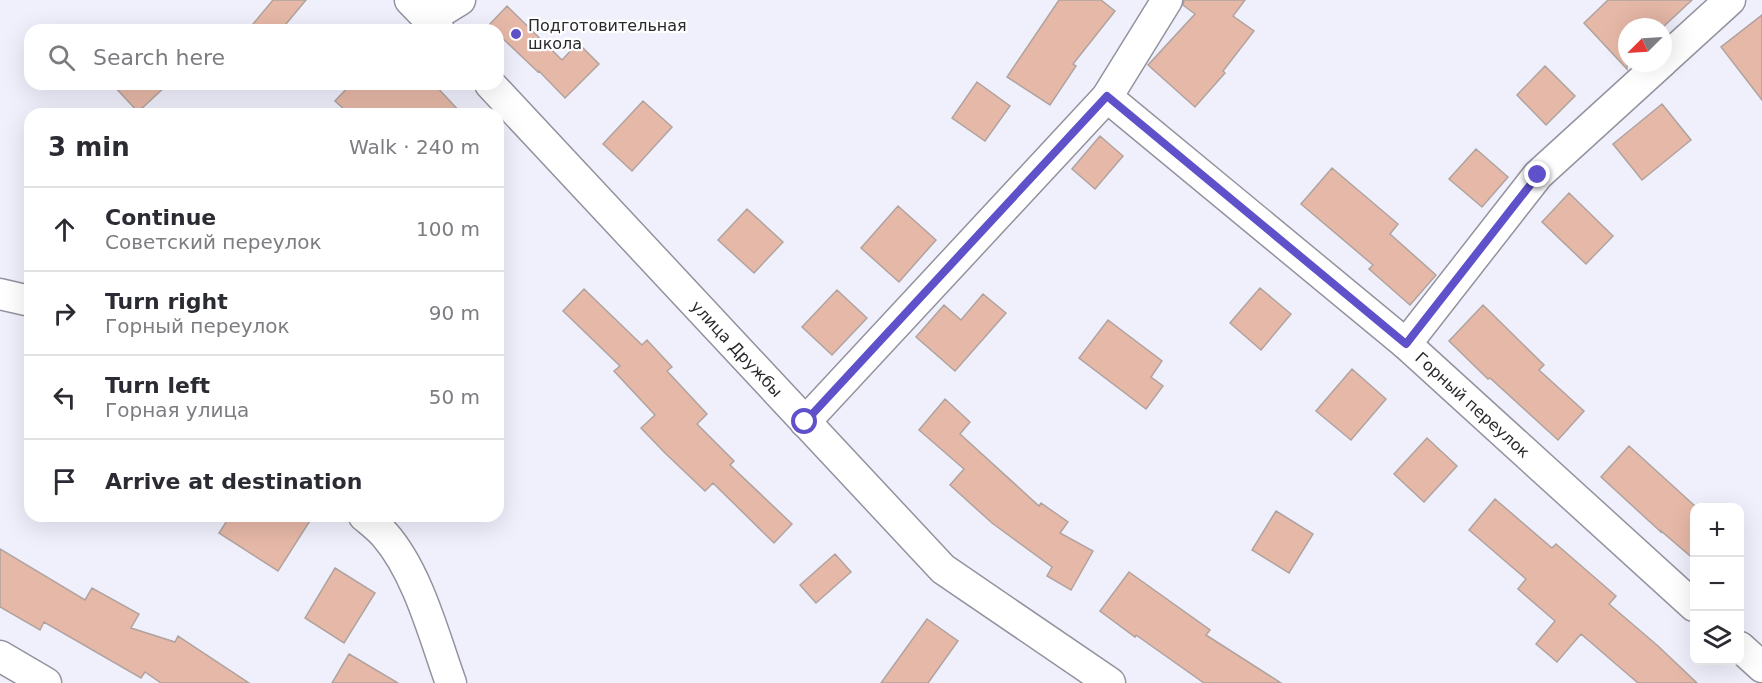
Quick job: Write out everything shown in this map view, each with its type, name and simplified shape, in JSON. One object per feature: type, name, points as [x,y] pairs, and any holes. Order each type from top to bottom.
[{"type":"street","points":[[426,16],[460,0]]},
{"type":"street","points":[[805,422],[1107,96],[1167,0]]},
{"type":"street","points":[[1672,53],[1730,0]]},
{"type":"street","points":[[1406,344],[1538,175],[1651,72]]},
{"type":"street","name":"улица Дружбы","points":[[496,90],[943,569],[1110,683]]},
{"type":"street","name":"Горный переулок","points":[[1107,96],[1406,344],[1690,601]]},
{"type":"street","points":[[0,294],[24,300]]},
{"type":"street","points":[[371,522],[384,534],[402,558],[417,588],[450,683]]},
{"type":"street","points":[[1744,651],[1762,667]]},
{"type":"street","points":[[0,656],[46,683]]},
{"type":"building","points":[[273,0],[306,0],[286,24],[253,24]]},
{"type":"building","points":[[1059,0],[1101,0],[1115,11],[1073,64],[1076,66],[1050,105],[1007,77]]},
{"type":"building","points":[[1184,0],[1245,0],[1233,16],[1254,31],[1223,71],[1225,73],[1195,107],[1148,65],[1195,14],[1183,5]]},
{"type":"building","points":[[1608,0],[1692,0],[1672,19],[1618,18],[1618,59],[1584,23]]},
{"type":"building","points":[[507,6],[562,60],[578,43],[599,64],[565,98],[504,40],[504,24],[490,24]]},
{"type":"building","points":[[1762,15],[1762,100],[1721,47]]},
{"type":"building","points":[[1545,66],[1575,96],[1546,125],[1517,95]]},
{"type":"building","points":[[977,82],[1010,106],[985,141],[952,118]]},
{"type":"building","points":[[118,90],[162,90],[142,108],[134,108]]},
{"type":"building","points":[[345,90],[440,90],[456,108],[343,108],[335,101]]},
{"type":"building","points":[[643,101],[672,127],[632,171],[603,144]]},
{"type":"building","points":[[1662,104],[1691,140],[1642,180],[1613,144]]},
{"type":"building","points":[[1100,136],[1123,156],[1095,189],[1072,169]]},
{"type":"building","points":[[1476,149],[1508,177],[1482,207],[1449,179]]},
{"type":"building","points":[[1332,168],[1398,224],[1390,234],[1436,275],[1410,305],[1369,269],[1373,265],[1301,204]]},
{"type":"building","points":[[1569,193],[1613,236],[1586,264],[1542,222]]},
{"type":"building","points":[[898,206],[936,240],[899,282],[861,248]]},
{"type":"building","points":[[747,209],[783,242],[754,273],[718,240]]},
{"type":"building","points":[[1260,288],[1291,314],[1261,350],[1230,323]]},
{"type":"building","points":[[584,289],[642,345],[647,340],[672,367],[667,371],[707,414],[697,424],[734,461],[730,465],[792,524],[774,543],[713,483],[705,491],[641,428],[655,415],[614,371],[620,366],[563,311]]},
{"type":"building","points":[[837,290],[867,318],[832,355],[802,327]]},
{"type":"building","points":[[983,294],[1006,313],[955,371],[916,337],[944,305],[961,320]]},
{"type":"building","points":[[1483,305],[1544,365],[1539,370],[1584,411],[1558,440],[1490,378],[1488,379],[1449,341]]},
{"type":"building","points":[[1108,320],[1162,361],[1151,377],[1163,386],[1146,409],[1079,358]]},
{"type":"building","points":[[1352,369],[1386,399],[1351,440],[1316,411]]},
{"type":"building","points":[[945,399],[970,422],[960,434],[1039,506],[1041,503],[1068,522],[1060,533],[1093,551],[1071,590],[1047,576],[1052,567],[992,523],[950,485],[964,469],[919,430]]},
{"type":"building","points":[[1427,438],[1457,466],[1424,502],[1394,474]]},
{"type":"building","points":[[1629,446],[1692,503],[1690,556],[1661,532],[1601,477]]},
{"type":"building","points":[[1495,499],[1552,548],[1556,544],[1616,596],[1609,604],[1697,683],[1638,683],[1581,634],[1557,662],[1536,644],[1555,621],[1518,589],[1526,579],[1469,530]]},
{"type":"building","points":[[1276,511],[1313,534],[1289,573],[1252,550]]},
{"type":"building","points":[[226,522],[309,522],[278,571],[219,533]]},
{"type":"building","points":[[0,549],[85,600],[92,588],[139,614],[131,628],[175,642],[178,636],[249,683],[161,683],[145,672],[141,678],[44,622],[40,630],[0,607]]},
{"type":"building","points":[[835,554],[851,572],[816,603],[800,585]]},
{"type":"building","points":[[335,568],[375,593],[344,643],[305,618]]},
{"type":"building","points":[[1129,572],[1210,630],[1206,635],[1281,683],[1204,683],[1136,635],[1135,637],[1100,611]]},
{"type":"building","points":[[927,619],[958,641],[928,683],[881,683]]},
{"type":"building","points":[[349,654],[398,683],[332,683]]},
{"type":"place","name":"Подготовительная школа","points":[[516,34]]},
{"type":"route","points":[[805,422],[1107,96],[1406,344],[1538,175]]}]
